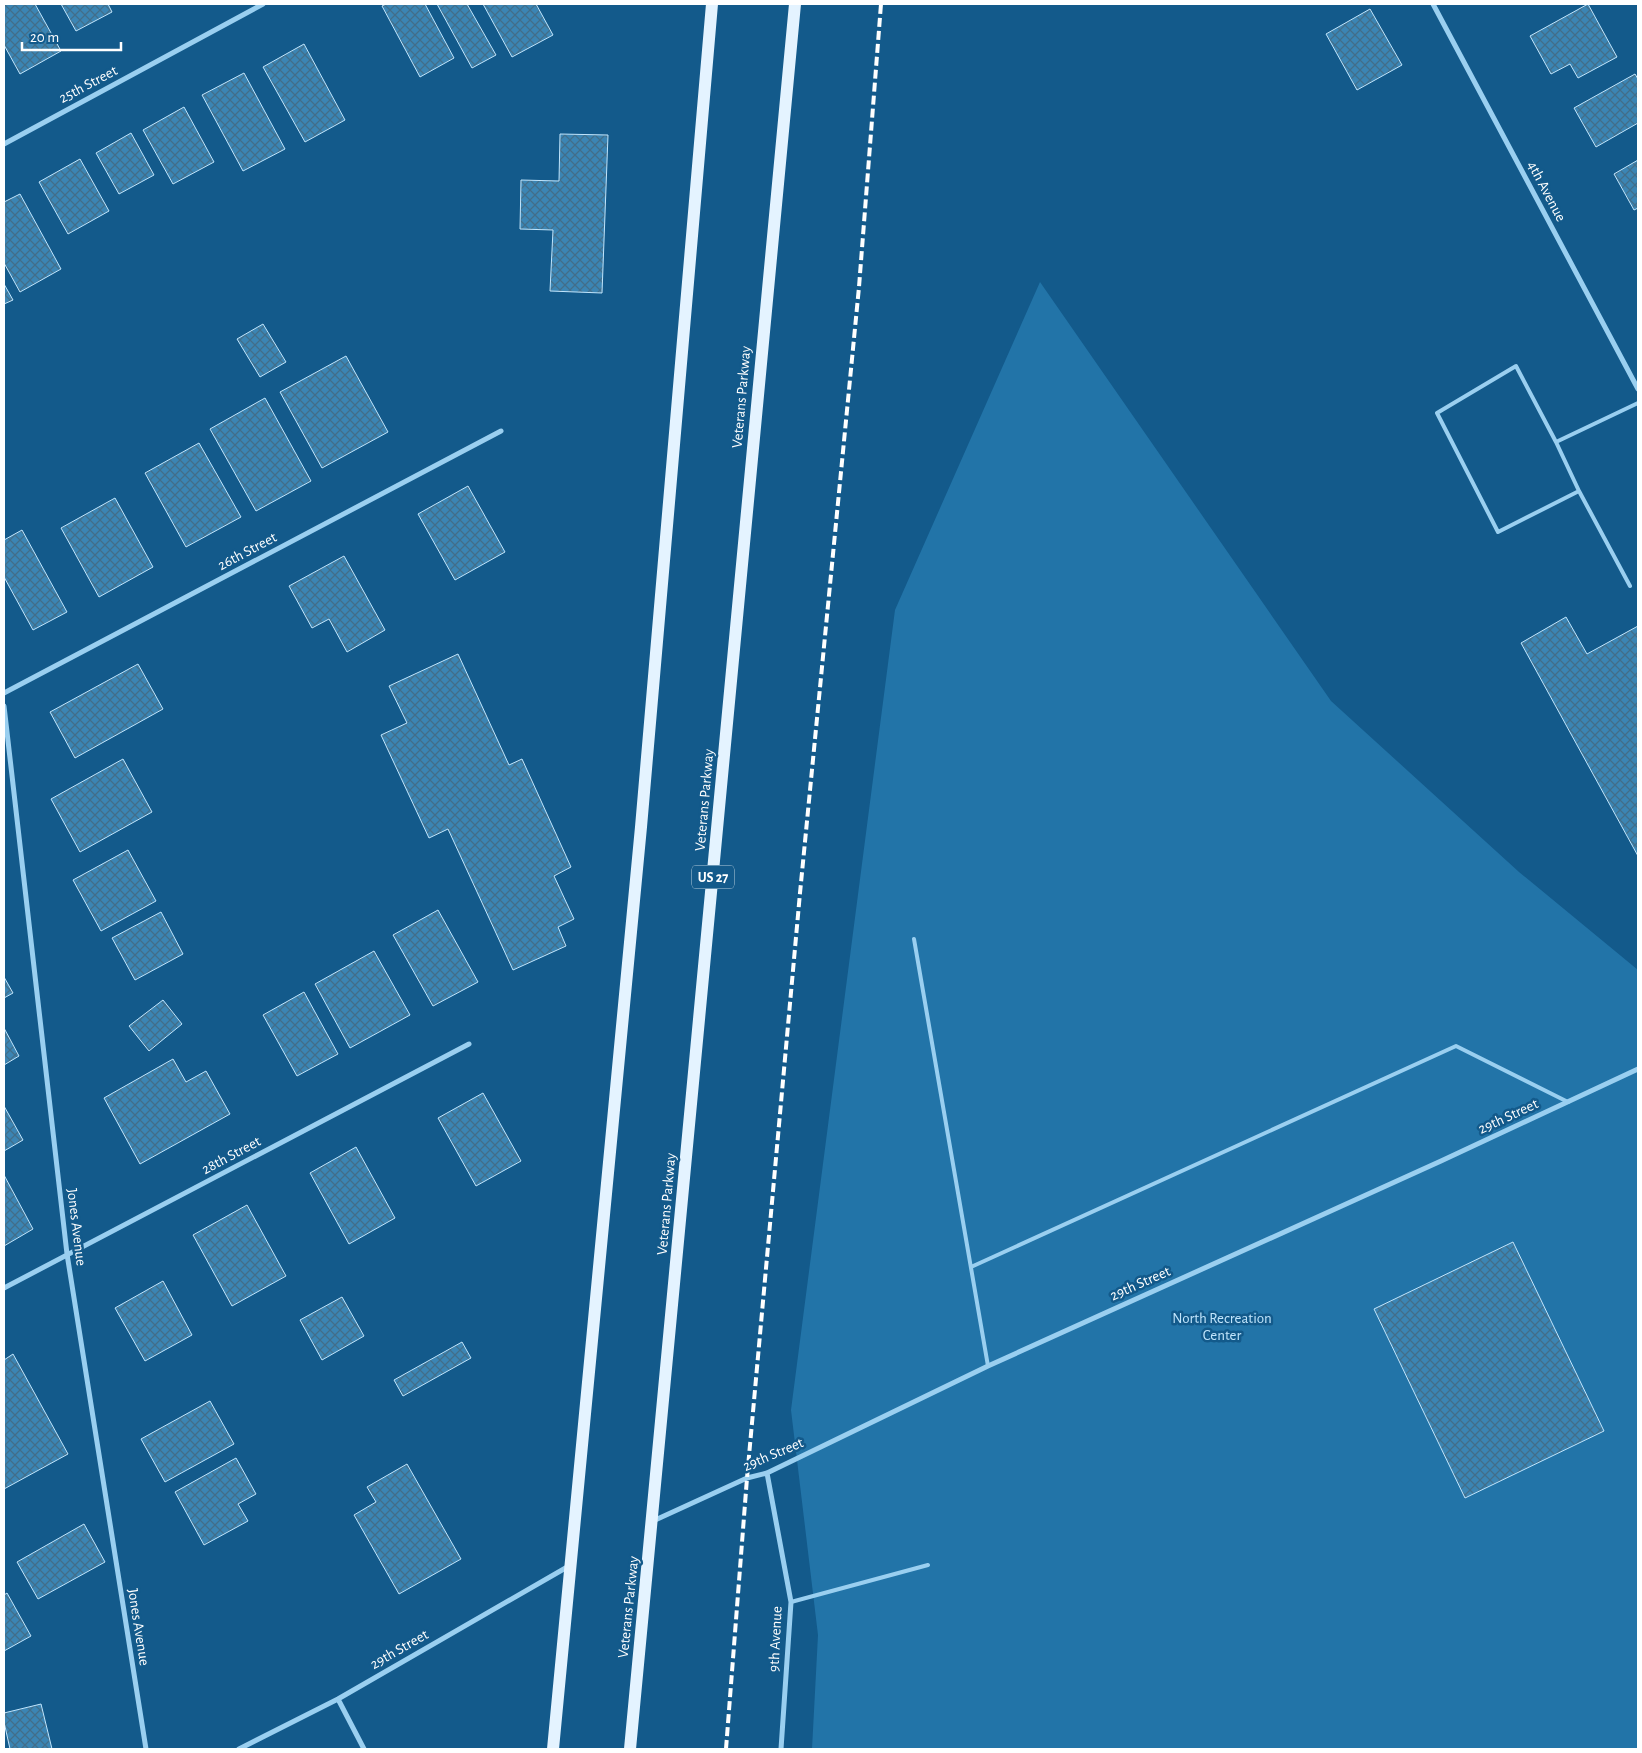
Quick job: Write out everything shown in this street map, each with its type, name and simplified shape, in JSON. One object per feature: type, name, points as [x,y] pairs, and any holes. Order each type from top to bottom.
[{"type":"main road","points":[[553,1749],[641,827],[712,4]]},
{"type":"main road","name":"Veterans Parkway","points":[[630,1749],[795,4]]},
{"type":"street","name":"25th Street","points":[[4,144],[263,4]]},
{"type":"street","name":"4th Avenue","points":[[1433,4],[1638,389]]},
{"type":"street","name":"26th Street","points":[[4,693],[501,431]]},
{"type":"street","name":"Jones Avenue","points":[[4,706],[67,1254],[146,1749]]},
{"type":"street","name":"28th Street","points":[[4,1288],[470,1044]]},
{"type":"street","name":"29th Street","points":[[652,1521],[748,1478],[767,1473],[988,1366],[1441,1161],[1638,1069]]},
{"type":"street","name":"9th Avenue","points":[[767,1473],[791,1602],[780,1749]]},
{"type":"street","name":"29th Street","points":[[239,1749],[338,1699],[569,1566]]},
{"type":"street","points":[[338,1699],[364,1749]]},
{"type":"lane","points":[[1579,491],[1498,532],[1437,413],[1516,366],[1556,442],[1579,491],[1630,586]]},
{"type":"lane","points":[[1556,442],[1638,403]]},
{"type":"lane","points":[[914,939],[988,1366]]},
{"type":"lane","points":[[971,1267],[1456,1046],[1568,1102]]},
{"type":"lane","points":[[791,1602],[928,1565]]},
{"type":"green space","name":"North Recreation Center","points":[[1040,282],[1331,701],[1519,872],[1638,970],[1638,1749],[812,1749],[818,1635],[791,1410],[895,610]]},
{"type":"building","points":[[4,4],[35,4],[61,51],[20,74],[4,45]]},
{"type":"building","points":[[61,4],[108,4],[112,12],[76,31]]},
{"type":"building","points":[[386,4],[425,4],[454,58],[420,77],[382,6]]},
{"type":"building","points":[[437,4],[467,4],[496,55],[472,68]]},
{"type":"building","points":[[483,4],[536,4],[553,35],[512,57]]},
{"type":"building","points":[[1588,4],[1617,57],[1578,78],[1570,64],[1551,74],[1530,36]]},
{"type":"building","points":[[1370,9],[1402,65],[1357,90],[1326,34]]},
{"type":"building","points":[[304,44],[345,120],[305,142],[263,67]]},
{"type":"building","points":[[244,73],[285,149],[243,171],[202,95]]},
{"type":"building","points":[[1635,74],[1638,79],[1638,123],[1596,147],[1574,108]]},
{"type":"building","points":[[184,107],[214,162],[173,184],[143,130]]},
{"type":"building","points":[[131,133],[154,175],[119,194],[96,153]]},
{"type":"building","points":[[560,134],[608,135],[602,293],[550,291],[553,230],[520,229],[521,180],[559,181]]},
{"type":"building","points":[[80,159],[109,211],[68,234],[39,182]]},
{"type":"building","points":[[1638,160],[1638,208],[1634,210],[1614,174]]},
{"type":"building","points":[[20,194],[61,269],[20,292],[4,263],[4,202]]},
{"type":"building","points":[[4,284],[13,300],[4,304]]},
{"type":"building","points":[[263,324],[286,362],[260,377],[237,339]]},
{"type":"building","points":[[346,356],[388,432],[322,468],[280,392]]},
{"type":"building","points":[[265,398],[311,481],[256,511],[210,429]]},
{"type":"building","points":[[199,443],[241,517],[186,547],[145,473]]},
{"type":"building","points":[[468,486],[505,552],[455,580],[418,514]]},
{"type":"building","points":[[115,498],[153,567],[99,597],[61,528]]},
{"type":"building","points":[[22,530],[67,612],[33,630],[4,577],[4,540]]},
{"type":"building","points":[[344,556],[385,630],[347,652],[329,619],[312,628],[289,586]]},
{"type":"building","points":[[1566,617],[1587,654],[1638,626],[1638,856],[1521,643]]},
{"type":"building","points":[[458,654],[509,765],[522,759],[571,867],[554,876],[574,919],[558,927],[566,946],[513,970],[448,829],[429,838],[381,735],[407,723],[389,686]]},
{"type":"building","points":[[138,664],[163,709],[75,758],[50,712]]},
{"type":"building","points":[[123,759],[152,812],[80,852],[51,799]]},
{"type":"building","points":[[128,850],[156,901],[101,931],[73,880]]},
{"type":"building","points":[[438,910],[478,982],[433,1006],[393,935]]},
{"type":"building","points":[[161,912],[183,954],[135,980],[112,938]]},
{"type":"building","points":[[374,951],[410,1015],[350,1048],[315,984]]},
{"type":"building","points":[[4,977],[13,993],[4,998]]},
{"type":"building","points":[[304,992],[338,1054],[297,1076],[263,1015]]},
{"type":"building","points":[[163,1000],[182,1024],[149,1051],[129,1026]]},
{"type":"building","points":[[4,1028],[19,1056],[4,1065]]},
{"type":"building","points":[[173,1059],[186,1082],[206,1071],[230,1114],[140,1164],[104,1098]]},
{"type":"building","points":[[483,1093],[521,1161],[476,1186],[438,1118]]},
{"type":"building","points":[[4,1106],[23,1140],[4,1151]]},
{"type":"building","points":[[356,1147],[395,1218],[349,1244],[310,1173]]},
{"type":"building","points":[[4,1175],[33,1229],[4,1246]]},
{"type":"building","points":[[247,1205],[286,1276],[232,1306],[193,1235]]},
{"type":"building","points":[[1513,1242],[1604,1431],[1465,1498],[1374,1309]]},
{"type":"building","points":[[163,1281],[192,1335],[145,1361],[115,1308]]},
{"type":"building","points":[[342,1297],[364,1336],[322,1360],[300,1320]]},
{"type":"building","points":[[462,1342],[471,1358],[403,1396],[394,1380]]},
{"type":"building","points":[[13,1354],[68,1454],[4,1489],[4,1360]]},
{"type":"building","points":[[210,1401],[234,1444],[165,1482],[141,1439]]},
{"type":"building","points":[[236,1458],[256,1494],[238,1504],[248,1521],[204,1545],[175,1492]]},
{"type":"building","points":[[407,1464],[461,1559],[399,1594],[354,1515],[376,1502],[367,1487]]},
{"type":"building","points":[[84,1524],[105,1562],[38,1599],[17,1562]]},
{"type":"building","points":[[7,1593],[31,1636],[4,1651],[4,1595]]},
{"type":"building","points":[[41,1704],[52,1749],[10,1749],[4,1713]]},
{"type":"railway","points":[[726,1749],[747,1478],[800,893],[859,287],[881,4]]}]
